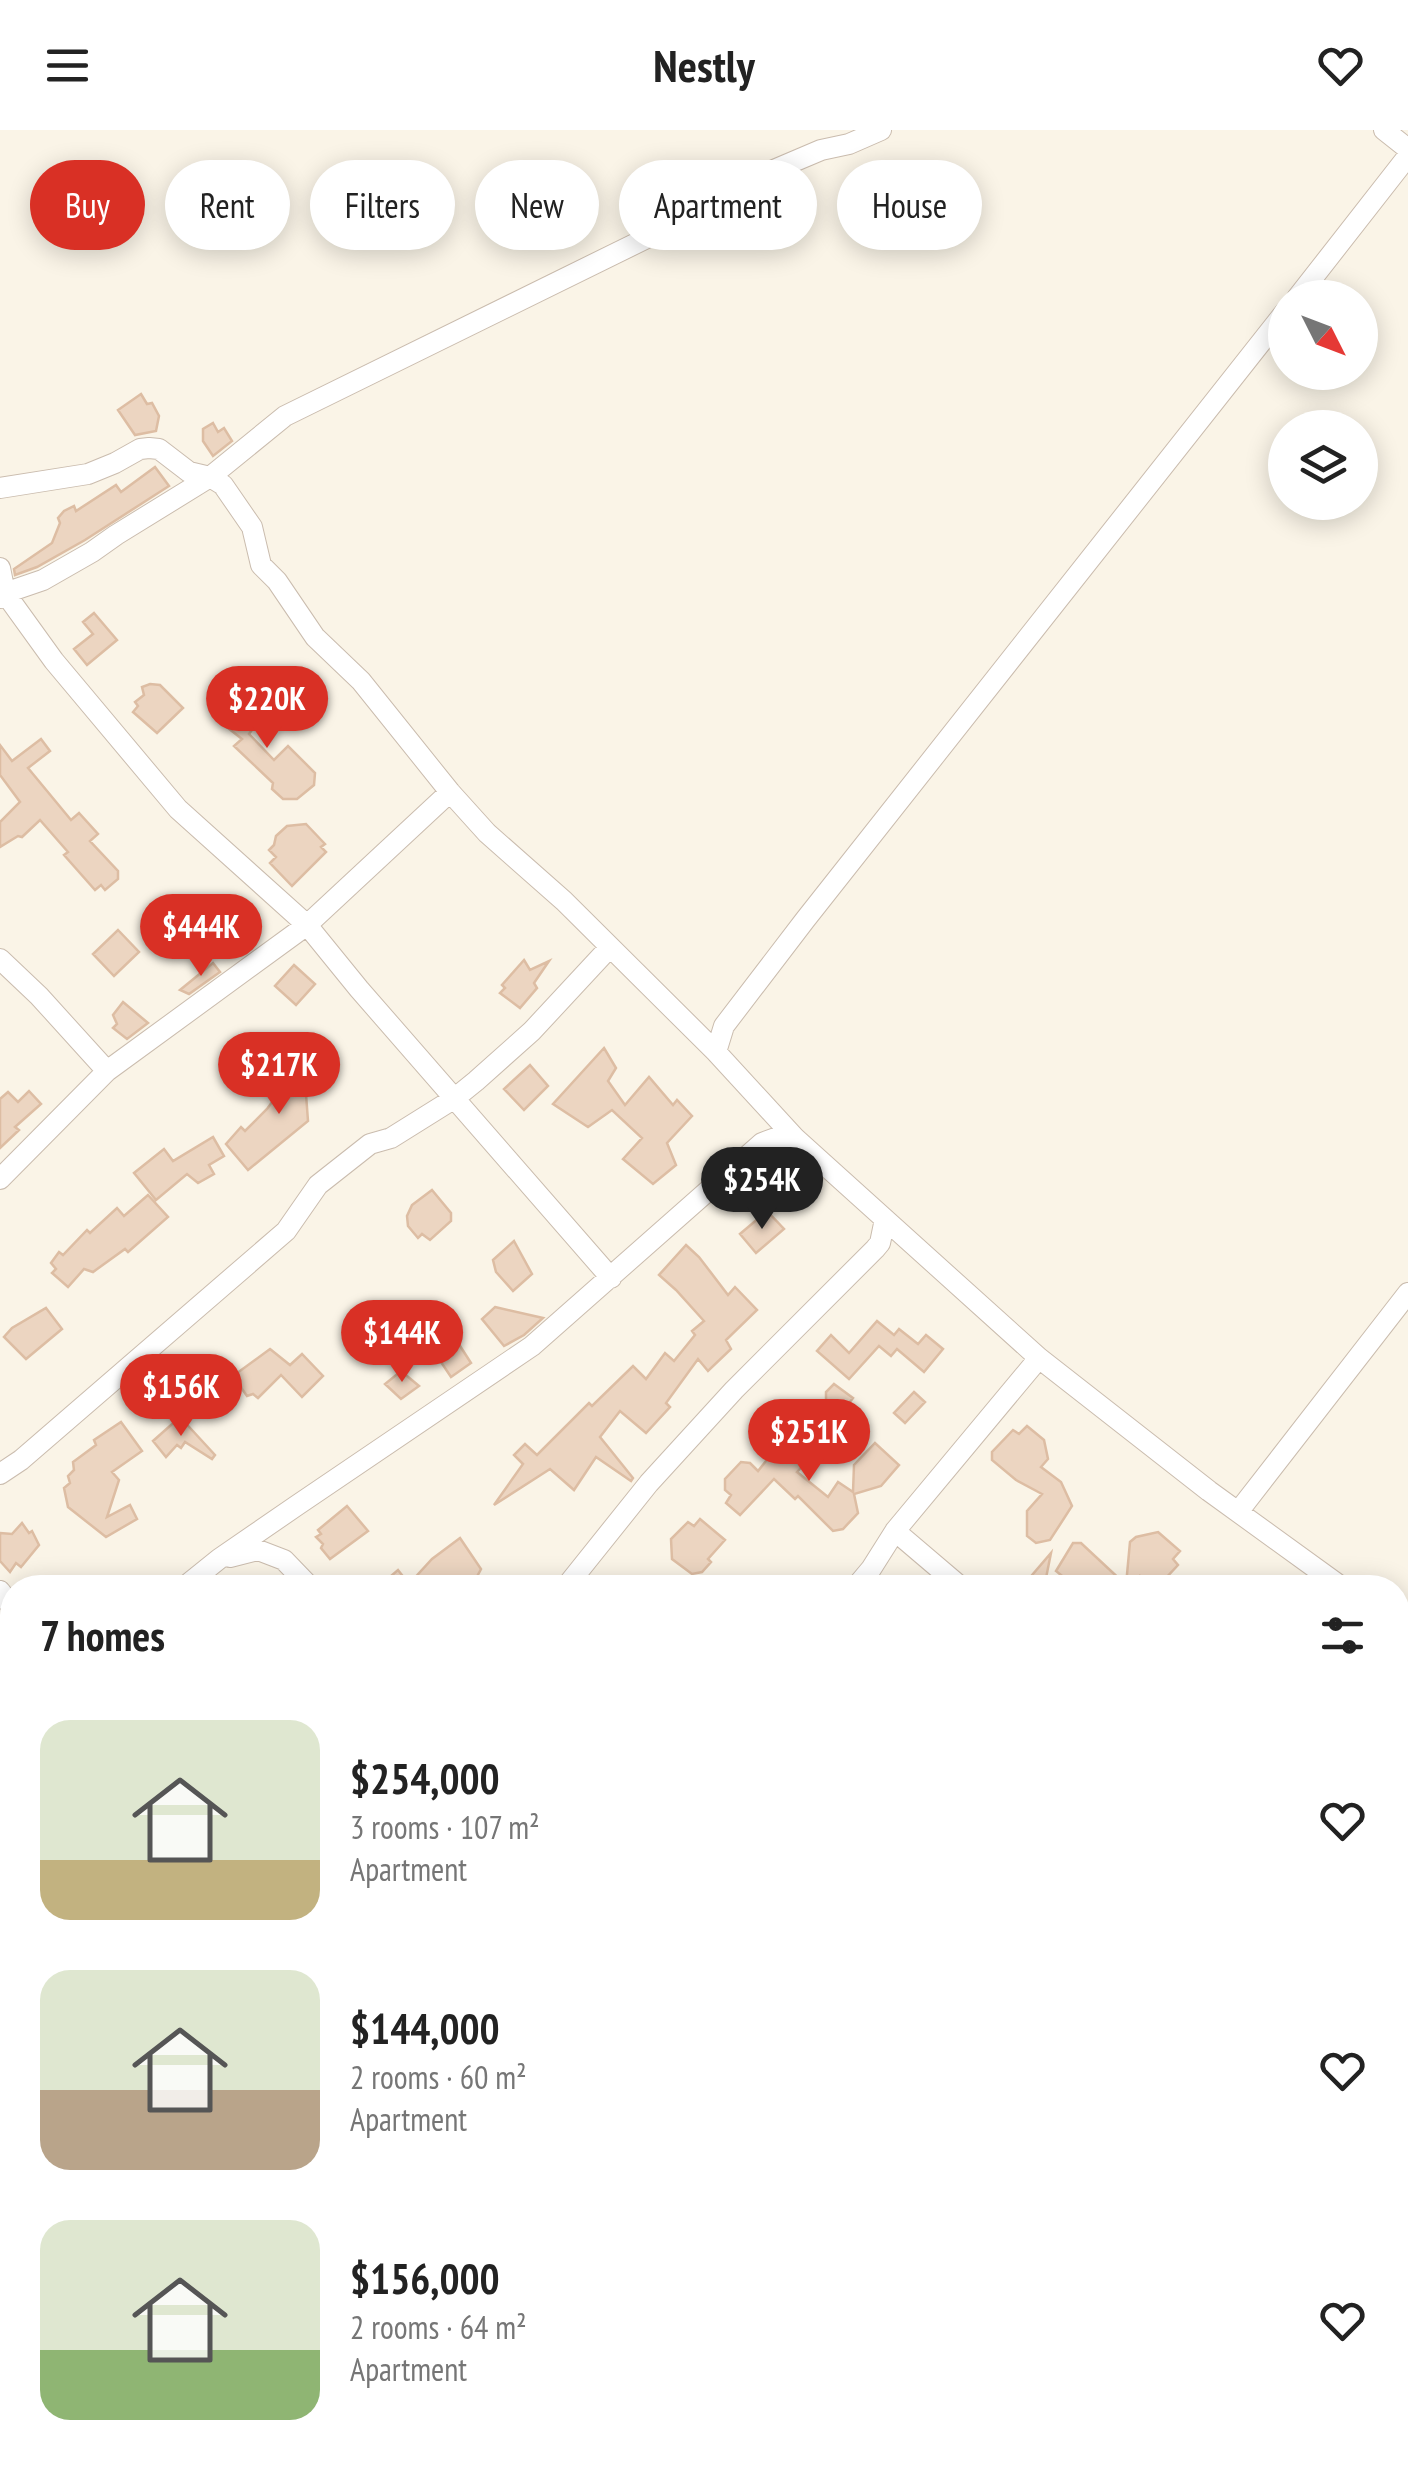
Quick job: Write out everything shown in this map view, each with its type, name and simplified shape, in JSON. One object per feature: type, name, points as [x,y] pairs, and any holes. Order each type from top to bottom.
[{"type":"street","points":[[3,596],[62,570],[210,478],[285,416],[657,233],[729,189],[821,150],[849,144],[881,130]]},
{"type":"street","points":[[1311,280],[1408,152],[1384,130]]},
{"type":"street","points":[[716,1052],[724,1026],[793,935],[1268,334]]},
{"type":"street","points":[[0,488],[88,474],[148,448],[159,449],[188,472],[223,485],[252,528],[261,565],[315,637],[360,681],[450,792],[487,833],[564,901],[716,1052],[795,1138],[1039,1358],[1324,1575]]},
{"type":"street","points":[[0,568],[3,596],[178,809],[307,925],[612,1278]]},
{"type":"street","points":[[0,1179],[107,1071],[307,925],[450,792]]},
{"type":"street","points":[[0,1474],[286,1231],[318,1184],[370,1144],[391,1138],[454,1098],[532,1031],[610,947]]},
{"type":"street","points":[[0,959],[32,988],[107,1071]]},
{"type":"street","points":[[199,1575],[532,1346],[762,1143],[778,1137],[795,1138]]},
{"type":"street","points":[[575,1575],[649,1483],[734,1390],[875,1249],[885,1219]]},
{"type":"street","points":[[1238,1512],[1408,1293]]},
{"type":"street","points":[[866,1575],[895,1531],[1039,1358]]},
{"type":"street","points":[[895,1531],[947,1575]]},
{"type":"street","points":[[218,1560],[258,1550],[284,1560],[298,1575]]},
{"type":"building","points":[[141,394],[159,416],[156,431],[135,435],[118,410]]},
{"type":"building","points":[[213,423],[218,432],[224,428],[232,441],[213,456],[203,441],[203,429]]},
{"type":"building","points":[[155,467],[169,486],[85,540],[15,575],[14,569],[52,543],[60,523],[58,518],[64,511],[74,506],[76,511],[116,485],[121,492]]},
{"type":"building","points":[[94,613],[117,640],[87,665],[74,649],[93,634],[83,622]]},
{"type":"building","points":[[160,685],[183,708],[157,733],[133,712],[138,706],[135,702],[144,695],[142,687]]},
{"type":"building","points":[[243,691],[262,711],[249,734],[274,760],[288,746],[315,773],[314,785],[297,799],[283,799],[272,789],[273,783],[234,746],[242,739],[223,724],[222,711]]},
{"type":"building","points":[[41,739],[50,751],[28,768],[71,820],[79,813],[98,834],[90,841],[118,871],[118,879],[105,890],[101,885],[95,890],[40,820],[22,837],[0,847],[0,822],[20,802],[0,775],[0,745],[12,761]]},
{"type":"building","points":[[306,824],[325,844],[321,847],[326,852],[292,886],[270,863],[276,857],[269,850],[287,826]]},
{"type":"building","points":[[118,930],[139,952],[114,976],[93,954]]},
{"type":"building","points":[[524,960],[530,970],[549,961],[534,983],[537,988],[520,1008],[500,993],[505,988],[502,985]]},
{"type":"building","points":[[213,963],[220,972],[189,994],[180,990]]},
{"type":"building","points":[[294,965],[315,984],[296,1005],[275,986]]},
{"type":"building","points":[[123,1002],[148,1023],[127,1039],[113,1028],[117,1024],[113,1015]]},
{"type":"building","points":[[604,1048],[616,1068],[608,1081],[625,1105],[649,1077],[673,1105],[677,1100],[692,1116],[667,1143],[676,1165],[653,1184],[623,1159],[642,1138],[612,1110],[588,1127],[553,1104]]},
{"type":"building","points":[[323,1057],[335,1073],[306,1094],[308,1121],[248,1170],[226,1144],[241,1127],[245,1131],[267,1109],[286,1083]]},
{"type":"building","points":[[530,1065],[548,1086],[524,1110],[504,1089]]},
{"type":"building","points":[[29,1091],[41,1104],[15,1127],[19,1130],[0,1148],[0,1099],[8,1092],[18,1102]]},
{"type":"building","points":[[213,1137],[224,1156],[209,1165],[214,1174],[198,1183],[187,1174],[156,1200],[134,1173],[164,1149],[173,1161]]},
{"type":"building","points":[[432,1190],[451,1213],[451,1221],[430,1240],[422,1234],[418,1238],[408,1226],[407,1216],[412,1205]]},
{"type":"building","points":[[148,1195],[168,1217],[128,1252],[125,1249],[93,1272],[84,1269],[68,1287],[52,1273],[56,1269],[51,1263],[59,1252],[63,1255],[87,1230],[90,1233],[117,1208],[124,1216]]},
{"type":"building","points":[[767,1211],[784,1229],[756,1253],[740,1234]]},
{"type":"building","points":[[514,1241],[532,1274],[513,1291],[496,1272],[493,1260]]},
{"type":"building","points":[[686,1245],[728,1295],[735,1287],[757,1310],[726,1340],[731,1349],[708,1371],[698,1359],[666,1403],[670,1407],[646,1433],[620,1411],[600,1437],[633,1478],[631,1481],[596,1457],[574,1490],[550,1469],[494,1505],[523,1464],[514,1455],[525,1444],[537,1455],[633,1366],[646,1379],[665,1353],[674,1361],[695,1335],[692,1331],[704,1321],[659,1275]]},
{"type":"building","points":[[495,1307],[543,1318],[504,1346],[482,1319]]},
{"type":"building","points":[[46,1308],[62,1329],[26,1359],[4,1337]]},
{"type":"building","points":[[877,1321],[894,1335],[899,1329],[918,1344],[926,1335],[943,1349],[924,1372],[897,1349],[891,1356],[879,1346],[849,1379],[817,1351],[831,1335],[849,1353]]},
{"type":"building","points":[[453,1335],[471,1363],[451,1377],[430,1346]]},
{"type":"building","points":[[270,1349],[290,1365],[302,1354],[323,1376],[302,1397],[281,1375],[258,1398],[253,1394],[247,1396],[233,1376]]},
{"type":"building","points":[[401,1371],[419,1386],[401,1399],[385,1384]]},
{"type":"building","points":[[834,1384],[853,1398],[834,1422],[826,1414],[826,1392]]},
{"type":"building","points":[[914,1392],[925,1402],[905,1423],[894,1413]]},
{"type":"building","points":[[180,1417],[215,1455],[212,1459],[185,1442],[166,1457],[153,1441]]},
{"type":"building","points":[[121,1422],[142,1451],[112,1472],[119,1480],[107,1517],[130,1505],[137,1519],[106,1537],[68,1507],[64,1488],[70,1483],[73,1462],[96,1445],[94,1440]]},
{"type":"building","points":[[1027,1426],[1044,1440],[1048,1459],[1041,1467],[1061,1482],[1072,1506],[1050,1540],[1036,1543],[1027,1536],[1027,1511],[1042,1494],[1016,1480],[992,1460],[992,1452],[1013,1430],[1019,1434]]},
{"type":"building","points":[[789,1443],[808,1460],[797,1472],[828,1497],[838,1482],[853,1492],[854,1465],[875,1443],[899,1465],[881,1486],[854,1494],[858,1513],[843,1529],[833,1531],[798,1496],[795,1499],[774,1479],[740,1515],[726,1503],[731,1495],[725,1490],[725,1479],[741,1462],[750,1463],[758,1471],[777,1447]]},
{"type":"building","points":[[347,1506],[368,1531],[330,1559],[316,1537],[321,1534],[318,1530]]},
{"type":"building","points":[[700,1519],[725,1540],[702,1572],[692,1574],[672,1559],[671,1539],[688,1522],[694,1526]]},
{"type":"building","points":[[22,1523],[29,1533],[32,1531],[39,1545],[21,1567],[16,1563],[10,1572],[0,1561],[0,1533],[12,1534]]},
{"type":"building","points":[[1158,1532],[1180,1551],[1173,1559],[1178,1565],[1169,1575],[1127,1575],[1130,1542]]},
{"type":"building","points":[[460,1538],[481,1569],[478,1575],[417,1575]]},
{"type":"building","points":[[1073,1543],[1081,1543],[1115,1575],[1061,1575],[1056,1571]]},
{"type":"building","points":[[1051,1553],[1047,1575],[1032,1575]]}]
